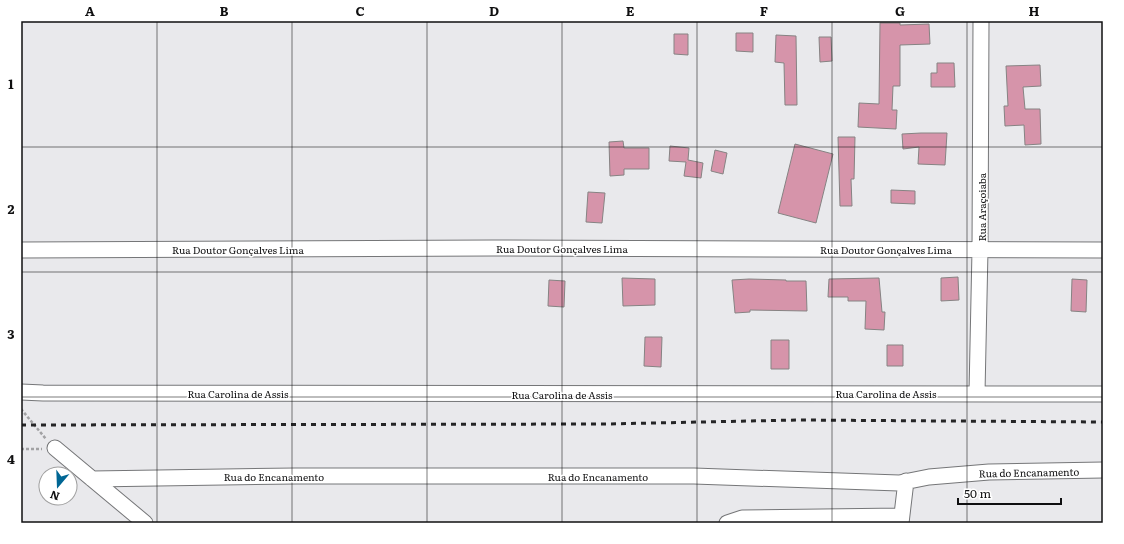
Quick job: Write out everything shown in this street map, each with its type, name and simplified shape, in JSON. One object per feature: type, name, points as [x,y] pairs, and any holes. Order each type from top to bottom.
[{"type":"street","name":"Rua Araçoiaba","points":[[977,393],[980,250],[981,21]]},
{"type":"street","name":"Rua Doutor Gonçalves Lima","points":[[21,250],[484,248],[1103,250]]},
{"type":"street","name":"Rua Carolina de Assis","points":[[21,392],[1103,394]]},
{"type":"street","points":[[55,448],[145,523]]},
{"type":"street","name":"Rua do Encanamento","points":[[92,479],[287,476],[694,476],[899,482],[929,477],[989,472],[1103,470]]},
{"type":"street","points":[[729,523],[742,518],[780,520],[901,520],[906,481]]},
{"type":"path","points":[[21,409],[55,448]]},
{"type":"path","points":[[21,449],[55,448]]},
{"type":"building","points":[[880,23],[900,23],[900,25],[929,24],[930,44],[900,45],[900,86],[893,86],[892,110],[897,110],[896,129],[858,127],[859,103],[879,104]]},
{"type":"building","points":[[736,33],[753,33],[753,52],[736,51]]},
{"type":"building","points":[[674,34],[688,34],[688,55],[674,54]]},
{"type":"building","points":[[776,35],[796,36],[797,105],[785,105],[784,63],[775,62]]},
{"type":"building","points":[[819,37],[831,37],[832,61],[820,62]]},
{"type":"building","points":[[937,63],[954,63],[955,87],[931,87],[931,73],[937,73]]},
{"type":"building","points":[[1040,65],[1041,86],[1023,87],[1025,109],[1040,109],[1041,144],[1025,145],[1024,125],[1005,126],[1004,106],[1008,106],[1006,66]]},
{"type":"building","points":[[947,133],[945,165],[918,164],[919,147],[903,149],[902,134]]},
{"type":"building","points":[[838,137],[855,137],[854,179],[851,179],[852,206],[840,206]]},
{"type":"building","points":[[623,141],[624,148],[649,148],[649,169],[624,169],[624,175],[610,176],[609,142]]},
{"type":"building","points":[[795,144],[833,154],[816,223],[778,213]]},
{"type":"building","points":[[670,146],[689,148],[688,160],[703,163],[701,178],[684,176],[686,162],[669,161]]},
{"type":"building","points":[[715,150],[727,153],[723,174],[711,171]]},
{"type":"building","points":[[891,190],[915,191],[915,204],[891,203]]},
{"type":"building","points":[[588,192],[605,193],[602,223],[586,222]]},
{"type":"building","points":[[958,277],[959,300],[941,301],[941,278]]},
{"type":"building","points":[[622,278],[655,279],[655,305],[623,306]]},
{"type":"building","points":[[879,278],[882,312],[885,312],[884,330],[865,329],[866,301],[848,301],[848,297],[828,297],[829,279]]},
{"type":"building","points":[[749,279],[806,281],[807,311],[750,310],[750,312],[735,313],[732,280]]},
{"type":"building","points":[[1072,279],[1087,280],[1086,312],[1071,311]]},
{"type":"building","points":[[549,280],[565,281],[564,307],[548,306]]},
{"type":"building","points":[[645,337],[662,337],[661,367],[644,366]]},
{"type":"building","points":[[771,340],[789,340],[789,369],[771,369]]},
{"type":"building","points":[[887,345],[903,345],[903,366],[887,366]]},
{"type":"railway","points":[[21,425],[606,424],[797,420],[1103,422]]}]
